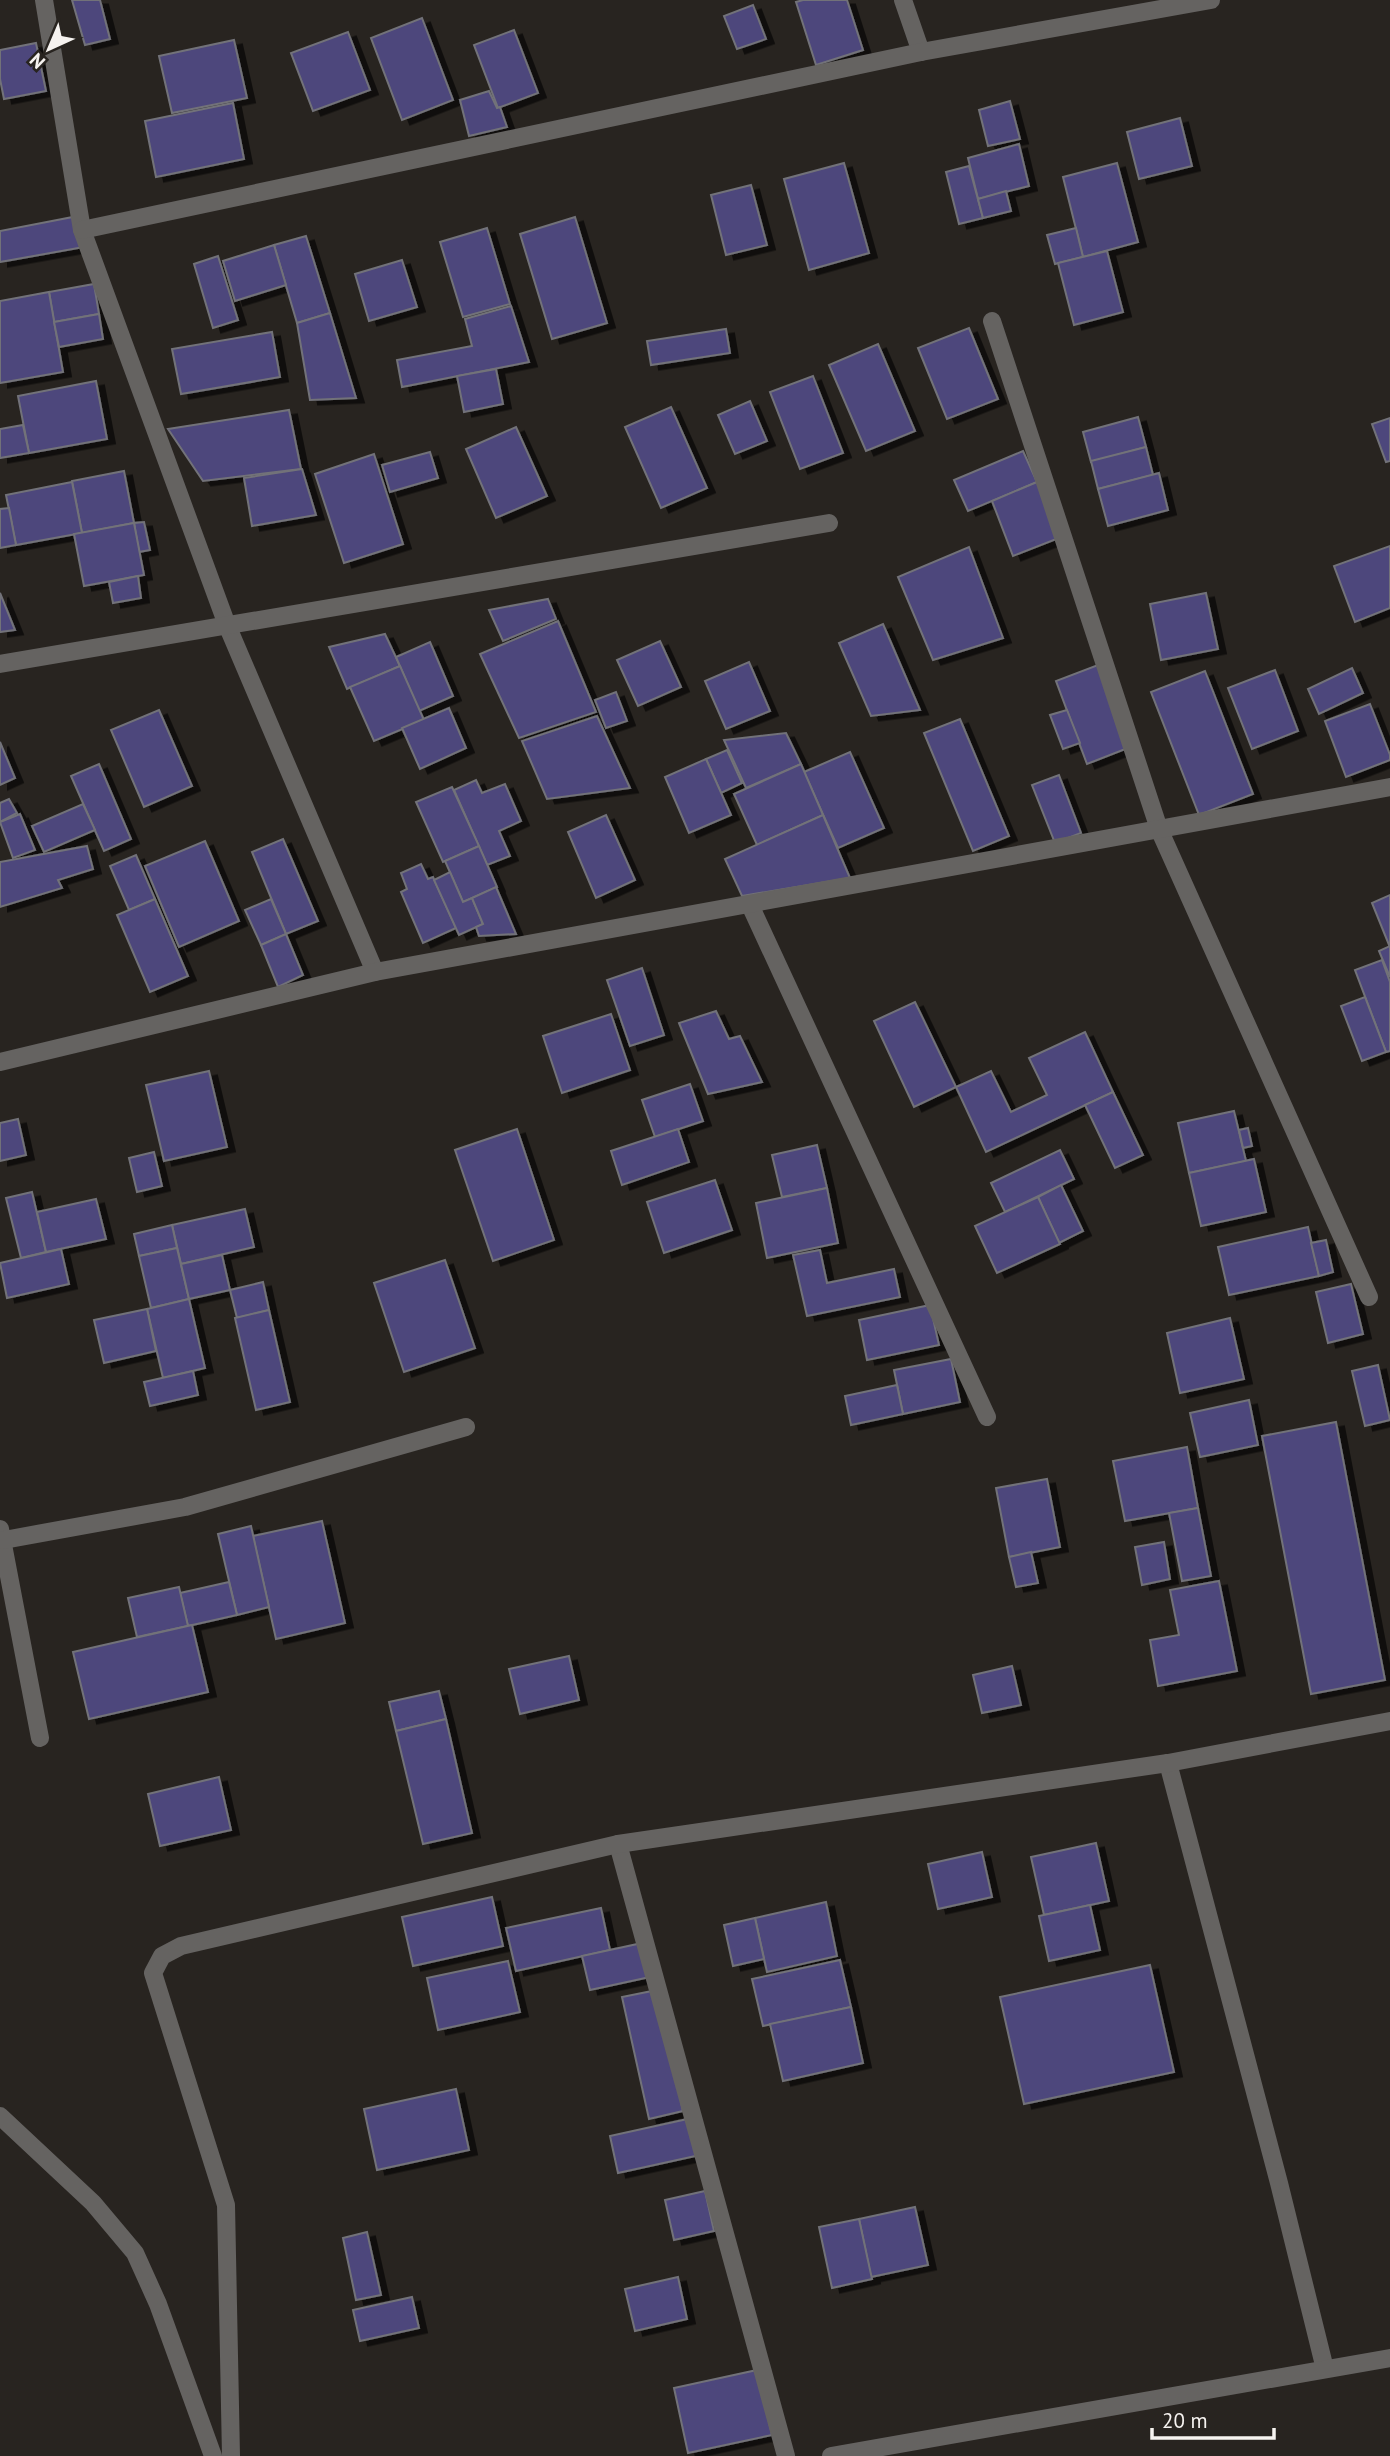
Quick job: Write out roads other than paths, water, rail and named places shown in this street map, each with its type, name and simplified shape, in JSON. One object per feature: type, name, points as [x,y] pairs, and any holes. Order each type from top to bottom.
[{"type":"street","points":[[44,0],[82,230],[227,625],[375,972]]},
{"type":"street","points":[[903,0],[921,52]]},
{"type":"street","points":[[82,230],[921,52],[1211,0]]},
{"type":"street","points":[[992,321],[1159,829],[1369,1297]]},
{"type":"street","points":[[0,664],[829,523]]},
{"type":"street","points":[[0,1062],[375,972],[1390,787]]},
{"type":"street","points":[[750,905],[987,1417]]},
{"type":"street","points":[[40,1738],[2,1534],[186,1507],[466,1427]]},
{"type":"street","points":[[232,2456],[226,2205],[153,1973],[162,1956],[181,1946],[618,1844],[1168,1763],[1390,1721]]},
{"type":"street","points":[[1168,1763],[1279,2183],[1325,2369]]},
{"type":"street","points":[[618,1844],[786,2456]]},
{"type":"street","points":[[0,2116],[93,2203],[135,2253],[159,2304],[213,2456]]},
{"type":"street","points":[[831,2456],[1390,2358]]}]
